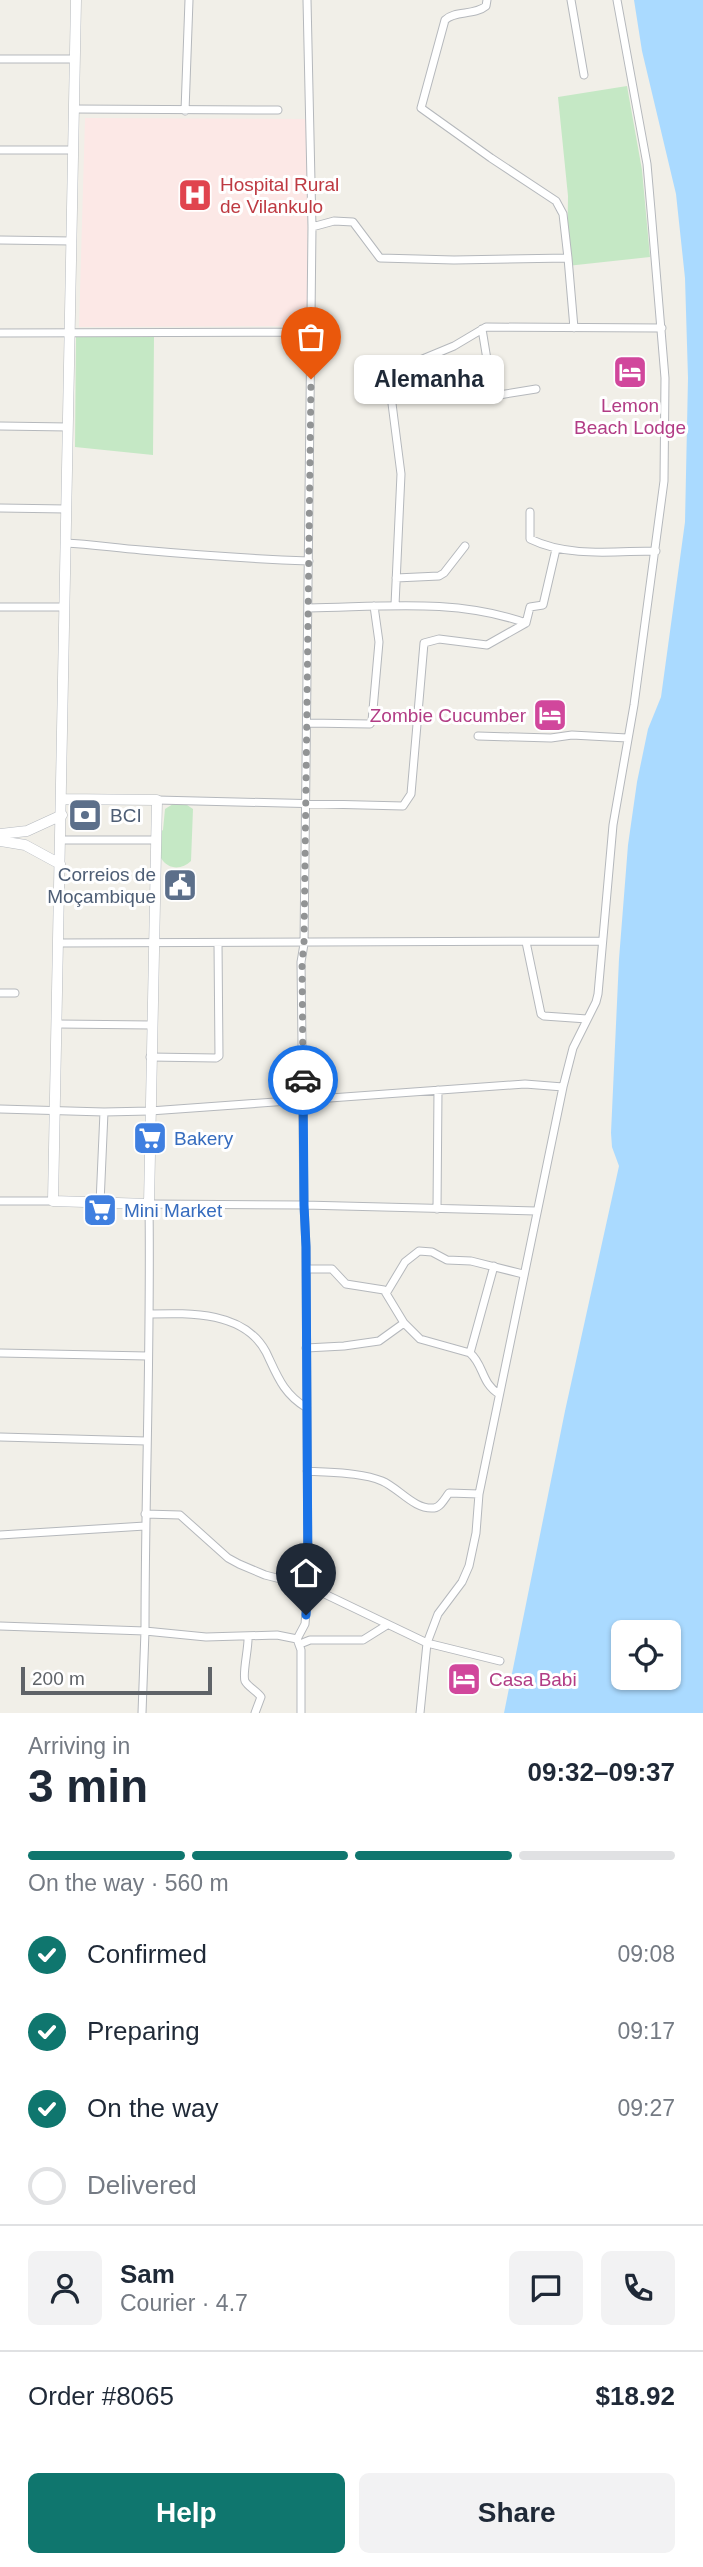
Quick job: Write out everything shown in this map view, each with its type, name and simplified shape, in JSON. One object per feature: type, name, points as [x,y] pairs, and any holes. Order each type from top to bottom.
[{"type":"main road","points":[[62,799],[157,800],[149,1204],[53,1201],[76,0]]},
{"type":"main road","points":[[0,834],[27,831],[62,814]]},
{"type":"main road","points":[[0,841],[25,845],[60,864]]},
{"type":"street","points":[[185,111],[189,0]]},
{"type":"street","points":[[301,1713],[298,1641],[305,1624],[308,1586],[302,962],[307,803],[312,227],[307,0]]},
{"type":"street","points":[[487,0],[486,6],[478,12],[450,15],[445,20],[421,108],[556,201],[563,215],[574,328]]},
{"type":"street","points":[[571,0],[584,75]]},
{"type":"street","points":[[420,1713],[427,1643],[438,1614],[462,1582],[469,1566],[476,1532],[479,1494],[563,1087],[573,1048],[596,1002],[614,825],[656,551],[666,456],[662,328],[646,164],[617,0]]},
{"type":"street","points":[[0,59],[75,60]]},
{"type":"street","points":[[74,109],[278,110]]},
{"type":"street","points":[[0,150],[74,150]]},
{"type":"street","points":[[312,227],[334,221],[354,222],[380,258],[568,258]]},
{"type":"street","points":[[0,240],[72,241]]},
{"type":"street","points":[[395,605],[401,474],[391,379],[401,368],[454,346],[482,329],[662,328]]},
{"type":"street","points":[[482,329],[493,396],[536,389]]},
{"type":"street","points":[[293,332],[311,353]]},
{"type":"street","points":[[0,333],[311,332]]},
{"type":"street","points":[[0,426],[68,427]]},
{"type":"street","points":[[0,509],[66,509]]},
{"type":"street","points":[[530,512],[530,539],[556,549],[656,551]]},
{"type":"street","points":[[65,543],[230,558],[309,561]]},
{"type":"street","points":[[396,578],[439,576],[465,546]]},
{"type":"street","points":[[157,800],[403,806],[411,794],[425,643],[439,639],[487,645],[526,623],[530,607],[542,607],[556,549]]},
{"type":"street","points":[[309,608],[395,605],[470,608],[526,623]]},
{"type":"street","points":[[308,723],[370,724],[372,721],[379,642],[374,606]]},
{"type":"street","points":[[0,607],[64,607]]},
{"type":"street","points":[[478,736],[551,738],[572,735],[628,738]]},
{"type":"street","points":[[62,840],[155,840]]},
{"type":"street","points":[[59,943],[602,941]]},
{"type":"street","points":[[526,942],[541,1014],[587,1019]]},
{"type":"street","points":[[150,1057],[219,1056],[218,943]]},
{"type":"street","points":[[0,993],[15,993]]},
{"type":"street","points":[[58,1024],[151,1025]]},
{"type":"street","points":[[0,1108],[150,1111],[532,1084],[563,1087]]},
{"type":"street","points":[[437,1209],[438,1090]]},
{"type":"street","points":[[100,1203],[103,1112]]},
{"type":"street","points":[[0,1201],[53,1201]]},
{"type":"street","points":[[142,1713],[149,1204],[536,1211]]},
{"type":"street","points":[[387,1292],[405,1262],[419,1251],[432,1252],[447,1260],[471,1261],[523,1274]]},
{"type":"street","points":[[470,1353],[494,1266]]},
{"type":"street","points":[[306,1269],[332,1269],[346,1284],[381,1288],[387,1292],[404,1323],[422,1341],[470,1353],[475,1357],[488,1386],[499,1394]]},
{"type":"street","points":[[149,1314],[202,1314],[244,1328],[259,1340],[283,1389],[306,1408]]},
{"type":"street","points":[[306,1348],[379,1341],[404,1323]]},
{"type":"street","points":[[0,1353],[147,1356]]},
{"type":"street","points":[[0,1437],[146,1441]]},
{"type":"street","points":[[307,1471],[370,1477],[388,1484],[419,1505],[432,1508],[440,1506],[449,1493],[479,1494]]},
{"type":"street","points":[[145,1514],[180,1516],[228,1558],[265,1575],[308,1586],[427,1643],[500,1661]]},
{"type":"street","points":[[0,1535],[145,1526]]},
{"type":"street","points":[[0,1626],[145,1631],[206,1637],[277,1635],[298,1641],[363,1640],[387,1625]]},
{"type":"street","points":[[248,1636],[249,1649],[244,1676],[261,1697],[255,1713]]},
{"type":"shaded area","name":"Hospital Rural de Vilankulo","points":[[85,118],[308,119],[307,326],[79,327]]},
{"type":"green space","points":[[627,86],[642,170],[650,257],[567,266],[568,196],[558,97]]},
{"type":"green space","points":[[76,337],[154,337],[153,455],[75,447]]},
{"type":"green space","points":[[173,804],[187,805],[193,809],[191,861],[179,867],[167,865],[161,858],[160,832],[163,830],[165,809]]},
{"type":"water","points":[[634,0],[703,0],[703,1713],[504,1713],[565,1411],[619,1166],[612,1147],[611,1133],[619,959],[628,845],[648,729],[661,697],[685,522],[688,378],[685,278],[676,194],[642,51]]},
{"type":"way so far","points":[[303,1080],[302,962],[307,803],[311,379]]},
{"type":"place","name":"Hospital Rural de Vilankulo","points":[[195,195]]},
{"type":"place","name":"Lemon Beach Lodge","points":[[630,372]]},
{"type":"place","name":"Alemanha","points":[[311,379]]},
{"type":"place","name":"Zombie Cucumber","points":[[550,715]]},
{"type":"place","name":"BCI","points":[[85,815]]},
{"type":"place","name":"Correios de Moçambique","points":[[180,885]]},
{"type":"place","name":"Bakery","points":[[150,1138]]},
{"type":"place","name":"Mini Market","points":[[100,1210]]},
{"type":"place","name":"Casa Babi","points":[[464,1679]]},
{"type":"route","points":[[303,1080],[308,1586],[306,1615]]}]
